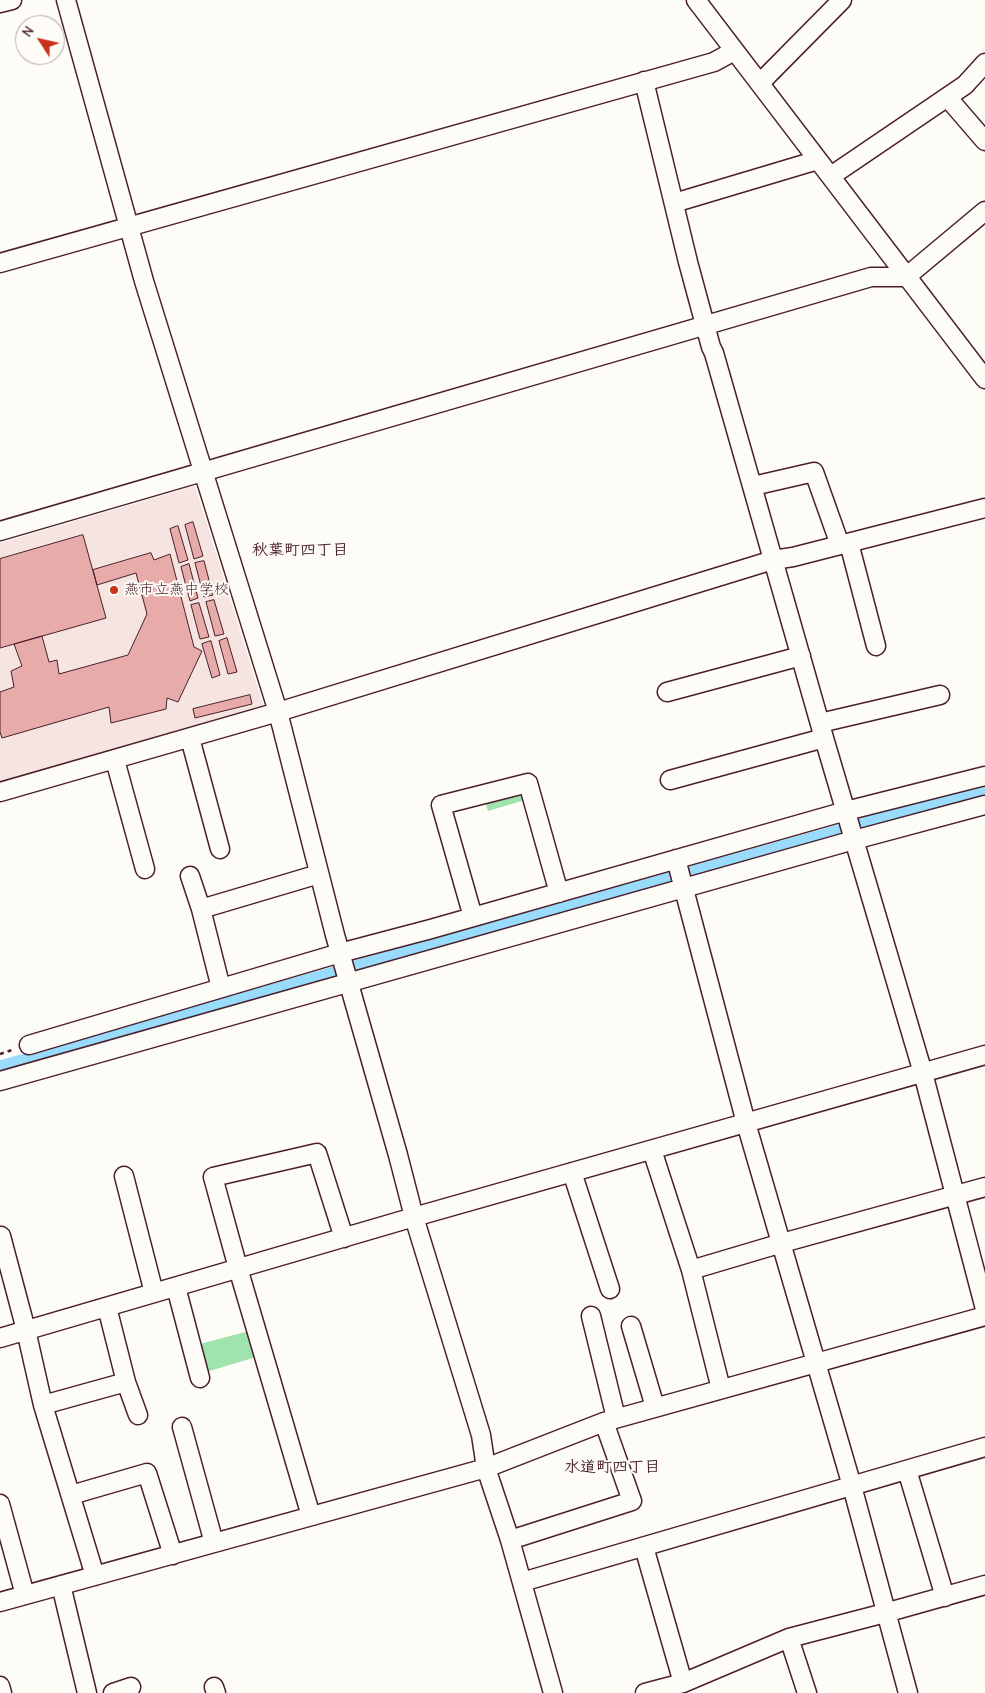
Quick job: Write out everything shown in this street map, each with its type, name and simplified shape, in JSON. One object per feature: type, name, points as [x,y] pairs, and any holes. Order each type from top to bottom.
[{"type":"street","points":[[0,3],[12,0]]},
{"type":"street","points":[[66,0],[144,281],[278,712],[319,874],[396,1146],[414,1217],[481,1434],[486,1468],[510,1540],[554,1693]]},
{"type":"street","points":[[696,0],[985,379]]},
{"type":"street","points":[[760,82],[842,0]]},
{"type":"street","points":[[0,263],[714,62],[734,51]]},
{"type":"street","points":[[831,176],[948,98],[965,85],[985,62]]},
{"type":"street","points":[[644,82],[711,347],[923,1073],[985,1309]]},
{"type":"street","points":[[948,98],[985,141]]},
{"type":"street","points":[[674,203],[818,160]]},
{"type":"street","points":[[0,531],[871,277],[906,277],[985,211]]},
{"type":"street","points":[[753,486],[814,472],[845,544],[876,646]]},
{"type":"street","points":[[0,792],[278,712],[773,560],[845,544],[985,508]]},
{"type":"street","points":[[667,692],[801,656]]},
{"type":"street","points":[[670,780],[940,695]]},
{"type":"street","points":[[190,738],[220,849]]},
{"type":"street","points":[[115,760],[145,869]]},
{"type":"street","points":[[0,1081],[43,1052],[221,988],[345,968],[473,918],[559,893],[680,874],[850,827],[985,776]]},
{"type":"street","points":[[473,918],[441,805],[528,783],[559,893]]},
{"type":"street","points":[[43,1052],[850,827],[985,805]]},
{"type":"street","points":[[201,909],[319,874]]},
{"type":"street","points":[[680,874],[746,1123],[817,1362],[908,1693]]},
{"type":"street","points":[[190,876],[201,909],[221,988]]},
{"type":"street","points":[[0,1338],[414,1217],[985,1055]]},
{"type":"street","points":[[652,1150],[691,1270],[721,1388]]},
{"type":"street","points":[[311,1516],[213,1177],[317,1153],[344,1238]]},
{"type":"street","points":[[572,1172],[610,1289]]},
{"type":"street","points":[[124,1176],[154,1293]]},
{"type":"street","points":[[691,1270],[985,1187]]},
{"type":"street","points":[[1,1236],[26,1330],[43,1405],[95,1576]]},
{"type":"street","points":[[176,1287],[200,1378]]},
{"type":"street","points":[[107,1307],[126,1382],[138,1414]]},
{"type":"street","points":[[510,1540],[632,1501],[610,1420],[591,1316]]},
{"type":"street","points":[[0,1602],[486,1468],[610,1420],[985,1316]]},
{"type":"street","points":[[631,1326],[655,1407]]},
{"type":"street","points":[[43,1405],[126,1382]]},
{"type":"street","points":[[182,1427],[214,1543]]},
{"type":"street","points":[[522,1582],[907,1470],[984,1452]]},
{"type":"street","points":[[907,1470],[945,1597]]},
{"type":"street","points":[[71,1495],[147,1473],[172,1554]]},
{"type":"street","points":[[0,1504],[25,1595]]},
{"type":"street","points":[[644,1547],[683,1683]]},
{"type":"street","points":[[61,1585],[87,1693]]},
{"type":"street","points":[[645,1693],[683,1683],[790,1638],[885,1614],[985,1585]]},
{"type":"street","points":[[790,1638],[806,1693]]},
{"type":"street","points":[[0,1686],[2,1693]]},
{"type":"street","points":[[114,1693],[132,1687]]},
{"type":"shaded area","name":"燕市立燕中学校","points":[[195,486],[263,704],[260,713],[0,786],[0,543]]},
{"type":"green space","points":[[516,788],[524,793],[525,800],[488,811],[484,798]]},
{"type":"green space","points":[[249,1331],[256,1357],[203,1373],[196,1345]]},
{"type":"building","points":[[193,522],[203,556],[194,559],[185,525]]},
{"type":"building","points":[[178,526],[188,560],[179,563],[170,529]]},
{"type":"building","points":[[83,535],[106,618],[0,648],[0,559]]},
{"type":"building","points":[[151,553],[154,560],[170,554],[194,647],[202,651],[178,702],[167,698],[166,709],[111,723],[109,707],[2,738],[0,732],[0,692],[14,687],[11,671],[22,666],[14,644],[42,636],[49,662],[57,660],[59,674],[128,655],[147,614],[136,573],[97,585],[93,570]]},
{"type":"building","points":[[204,561],[213,595],[204,597],[195,563]]},
{"type":"building","points":[[189,564],[198,598],[190,601],[181,567]]},
{"type":"building","points":[[214,600],[224,634],[215,636],[206,602]]},
{"type":"building","points":[[199,603],[209,637],[200,639],[191,605]]},
{"type":"building","points":[[227,638],[237,672],[228,674],[219,641]]},
{"type":"building","points":[[211,641],[220,675],[212,678],[202,644]]},
{"type":"building","points":[[250,695],[252,704],[195,718],[193,709]]},
{"type":"waterway","points":[[0,1068],[985,791]]},
{"type":"place","name":"燕市立燕中学校","points":[[114,590]]},
{"type":"district","name":"秋葉町四丁目","points":[[300,550]]},
{"type":"district","name":"水道町四丁目","points":[[612,1467]]}]
